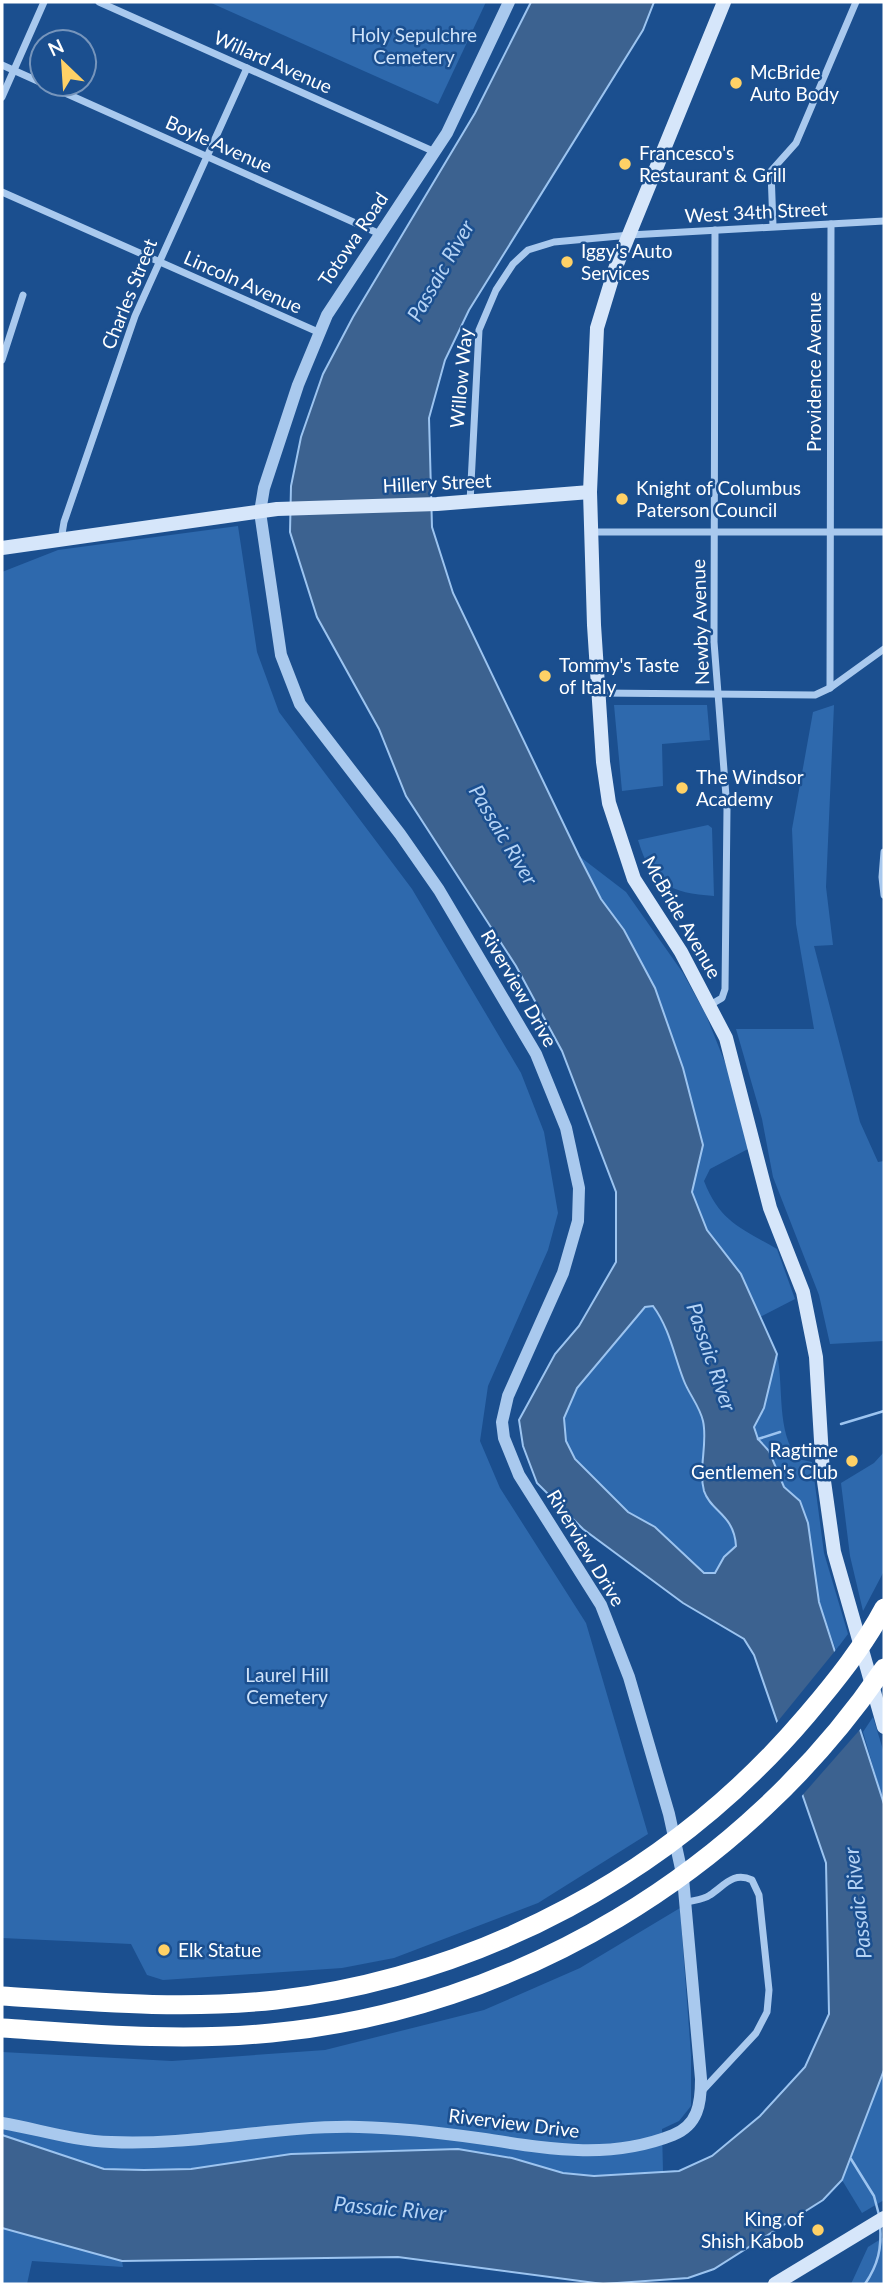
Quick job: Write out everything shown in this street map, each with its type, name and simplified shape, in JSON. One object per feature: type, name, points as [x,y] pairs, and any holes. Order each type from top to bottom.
[{"type":"highway","points":[[2,1996],[202,2005],[274,2000],[347,1989],[419,1970],[489,1946],[553,1917],[637,1868],[692,1827],[770,1756],[841,1674],[883,1611]]},
{"type":"highway","points":[[2,2028],[201,2038],[274,2033],[348,2022],[420,2004],[490,1981],[569,1945],[647,1900],[714,1852],[784,1789],[832,1737],[884,1668]]},
{"type":"main road","name":"McBride Avenue","points":[[724,2],[601,306],[597,328],[590,532],[598,693],[607,794],[626,861],[710,1005],[726,1038],[769,1208],[810,1317],[817,1357],[827,1514],[834,1552],[884,1727]]},
{"type":"main road","name":"Hillery Street","points":[[260,512],[470,502],[590,492]]},
{"type":"main road","points":[[2,548],[260,512]]},
{"type":"main road","points":[[775,2284],[884,2218]]},
{"type":"street","points":[[2,97],[44,2]]},
{"type":"street","name":"Willard Avenue","points":[[99,2],[435,152]]},
{"type":"street","name":"Totowa Road","points":[[260,512],[264,488],[318,332],[342,288],[435,152],[463,104],[509,2]]},
{"type":"street","points":[[773,226],[771,171],[796,143],[856,2]]},
{"type":"street","name":"Boyle Avenue","points":[[2,65],[28,76]]},
{"type":"street","name":"Charles Street","points":[[61,540],[64,522],[135,317],[247,68]]},
{"type":"street","name":"Boyle Avenue","points":[[77,98],[380,234]]},
{"type":"street","name":"Lincoln Avenue","points":[[2,192],[318,332]]},
{"type":"street","name":"West 34th Street","points":[[630,234],[884,221]]},
{"type":"street","name":"Providence Avenue","points":[[830,688],[831,224]]},
{"type":"street","name":"Newby Avenue","points":[[710,1005],[722,998],[725,989],[727,809],[713,642],[715,230]]},
{"type":"street","name":"Willow Way","points":[[470,502],[479,330],[496,290],[513,264],[539,245],[630,234]]},
{"type":"street","points":[[2,360],[23,295]]},
{"type":"street","name":"Riverview Drive","points":[[2,2123],[109,2142],[356,2127],[428,2132],[542,2149],[588,2152],[642,2144],[682,2131],[697,2115],[701,2093],[687,1902],[669,1814],[612,1629],[588,1581],[512,1463],[504,1438],[502,1422],[508,1396],[563,1273],[577,1229],[579,1188],[566,1128],[536,1054],[439,890],[400,834],[300,704],[281,655],[260,512]]},
{"type":"street","points":[[590,532],[884,533]]},
{"type":"street","points":[[598,693],[808,695],[830,688],[884,649]]},
{"type":"street","points":[[884,852],[884,895]]},
{"type":"street","points":[[687,1902],[704,1899],[730,1879],[746,1877],[752,1880],[759,1895],[769,1990],[762,2023],[701,2093]]},
{"type":"green space","name":"Holy Sepulchre Cemetery","points":[[209,2],[486,2],[438,104]]},
{"type":"green space","name":"Laurel Hill Cemetery","points":[[238,526],[257,652],[279,712],[412,889],[521,1073],[544,1132],[558,1213],[548,1250],[488,1386],[480,1441],[500,1488],[586,1623],[648,1834],[538,1903],[394,1958],[342,1968],[163,1980],[147,1975],[131,1944],[2,1938],[2,572],[58,550]]},
{"type":"green space","points":[[614,705],[707,705],[710,740],[662,744],[663,786],[622,791]]},
{"type":"green space","points":[[834,705],[826,887],[833,945],[814,946],[860,1122],[878,1162],[884,1161],[884,1341],[830,1344],[819,1295],[773,1177],[762,1119],[736,1029],[814,1029],[796,924],[792,829],[813,712]]},
{"type":"green space","points":[[708,825],[712,828],[714,896],[674,889],[656,876],[643,855],[638,840]]},
{"type":"green space","points":[[579,856],[626,892],[683,973],[706,1015],[728,1070],[748,1149],[710,1169],[704,1181],[710,1195],[725,1215],[742,1229],[777,1249],[795,1299],[760,1317],[741,1274],[707,1230],[692,1192],[703,1145],[683,1068],[655,988],[624,930],[601,899]]},
{"type":"green space","points":[[653,1306],[663,1320],[684,1382],[703,1420],[703,1450],[711,1504],[721,1512],[734,1533],[736,1546],[724,1557],[715,1573],[704,1573],[655,1527],[628,1512],[575,1459],[566,1441],[564,1418],[577,1388],[645,1307]]},
{"type":"green space","points":[[777,1354],[786,1436],[798,1459],[812,1462],[824,1553],[848,1634],[836,1650],[819,1602],[808,1523],[800,1501],[784,1487],[769,1451],[758,1439],[754,1427],[764,1408]]},
{"type":"green space","points":[[884,1452],[884,1571],[863,1611],[850,1556],[841,1483],[874,1463]]},
{"type":"green space","points":[[873,1717],[884,1753],[884,1804],[863,1732]]},
{"type":"green space","points":[[680,1908],[691,2055],[691,2106],[679,2121],[662,2129],[663,2172],[594,2176],[563,2173],[512,2158],[458,2149],[291,2154],[191,2169],[104,2169],[2,2135],[2,2052],[172,2061],[325,2050],[484,2010],[580,1968]]},
{"type":"green space","points":[[884,2070],[884,2200],[862,2213],[842,2180]]},
{"type":"green space","points":[[2,2228],[122,2261],[123,2267],[32,2261],[27,2284],[2,2284]]},
{"type":"green space","points":[[884,2237],[884,2284],[851,2284],[868,2247]]},
{"type":"water","name":"Passaic River","points":[[531,2],[654,2],[643,30],[469,310],[445,360],[429,418],[432,527],[453,593],[579,856],[601,899],[624,930],[655,988],[683,1068],[703,1145],[692,1192],[707,1230],[741,1274],[777,1354],[764,1408],[754,1427],[758,1439],[769,1451],[784,1487],[800,1501],[808,1523],[819,1602],[884,1804],[884,2070],[842,2180],[823,2200],[714,2269],[688,2278],[603,2284],[398,2257],[122,2261],[2,2228],[2,2135],[104,2169],[191,2169],[291,2154],[458,2149],[512,2158],[563,2173],[594,2176],[679,2171],[712,2156],[760,2116],[805,2067],[829,2014],[826,1863],[754,1655],[744,1639],[683,1603],[583,1529],[537,1483],[523,1446],[519,1420],[555,1354],[579,1326],[616,1262],[616,1192],[562,1051],[516,966],[406,796],[379,729],[317,617],[290,532],[291,486],[301,437],[323,374],[353,317],[475,113]],"holes":[[[653,1306],[659,1315],[684,1381],[703,1421],[704,1491],[727,1520],[734,1535],[736,1546],[724,1557],[715,1573],[704,1573],[655,1527],[628,1512],[575,1459],[566,1441],[564,1418],[577,1388],[645,1307]]]},
{"type":"pier","points":[[839,1646],[864,1725],[799,1799],[774,1726]]},
{"type":"waterway","points":[[841,1424],[884,1411]]},
{"type":"waterway","points":[[758,1439],[780,1432]]},
{"type":"waterway","points":[[851,2159],[874,2196],[879,2215]]},
{"type":"waterway","points":[[865,2284],[878,2256],[880,2225]]},
{"type":"place","name":"McBride Auto Body","points":[[736,83]]},
{"type":"place","name":"Francesco's Restaurant & Grill","points":[[625,164]]},
{"type":"place","name":"Iggy's Auto Services","points":[[567,262]]},
{"type":"place","name":"Knight of Columbus Paterson Council","points":[[622,499]]},
{"type":"place","name":"Tommy's Taste of Italy","points":[[545,676]]},
{"type":"place","name":"The Windsor Academy","points":[[682,788]]},
{"type":"place","name":"Ragtime Gentlemen's Club","points":[[852,1461]]},
{"type":"place","name":"Elk Statue","points":[[164,1950]]},
{"type":"place","name":"King of Shish Kabob","points":[[818,2230]]}]
